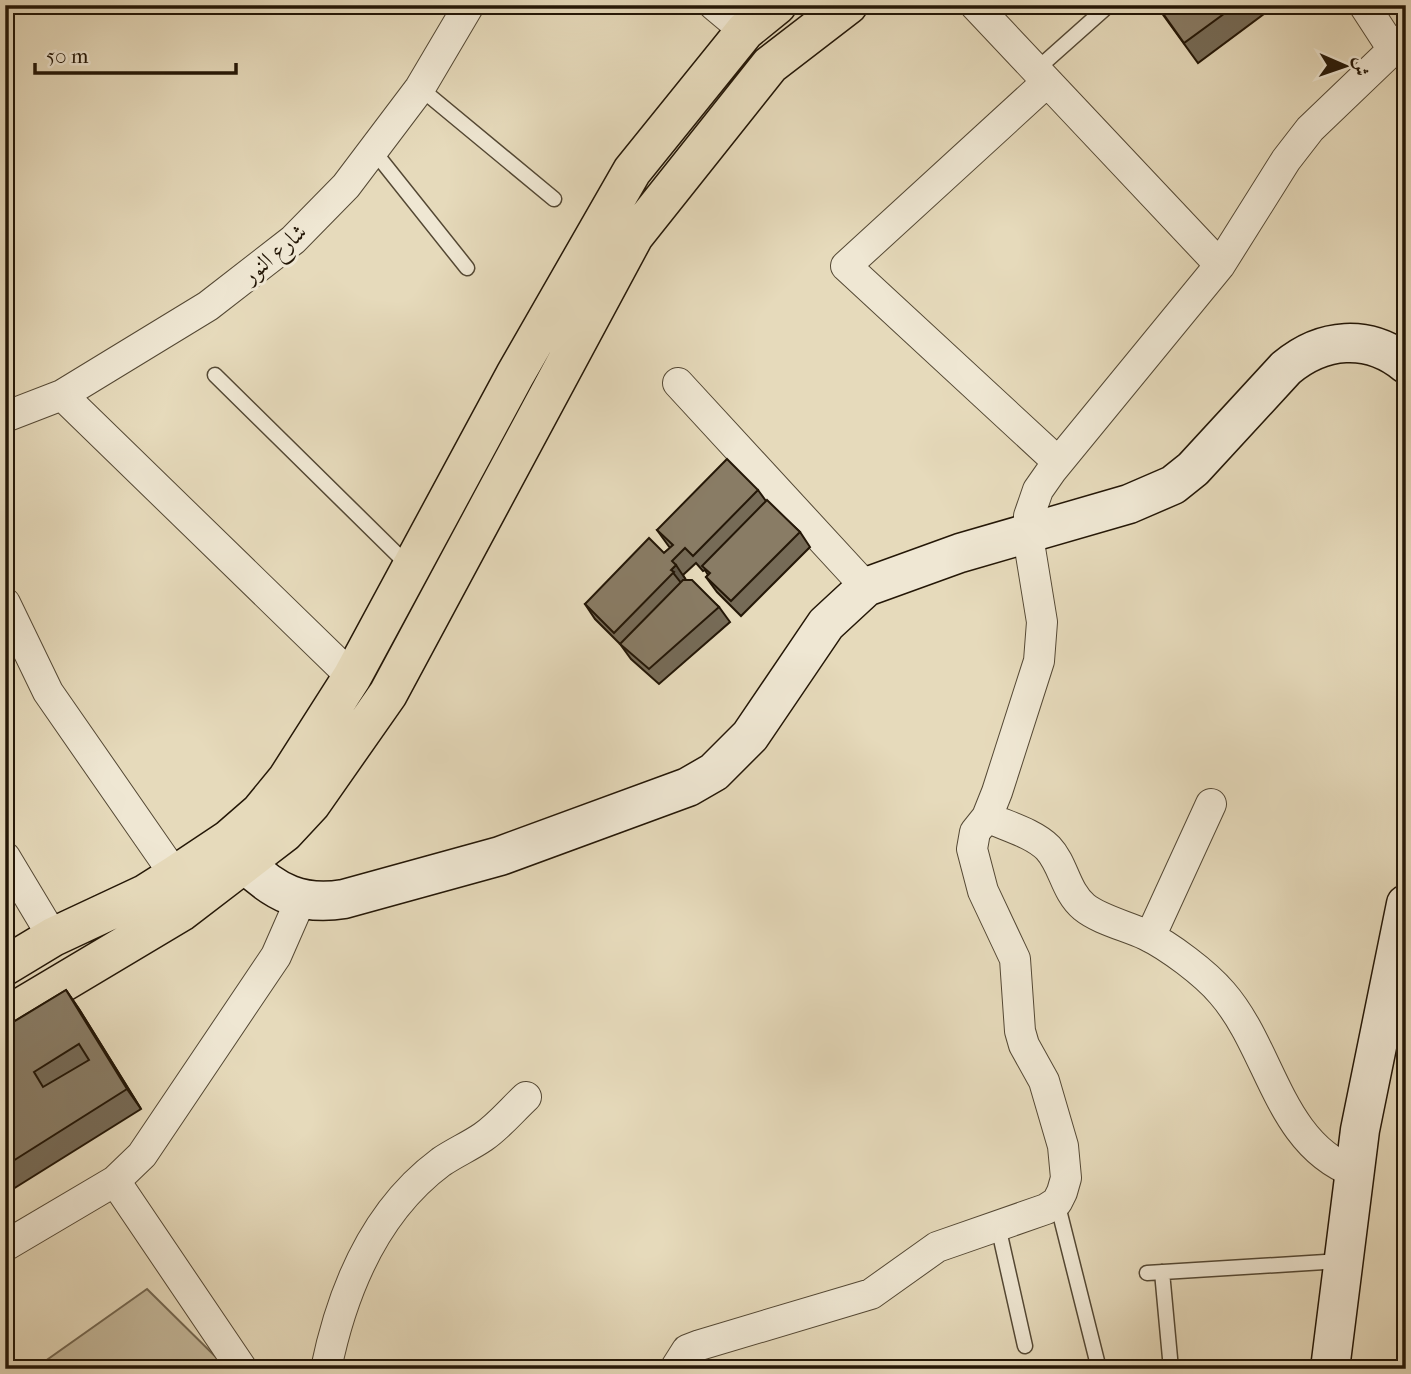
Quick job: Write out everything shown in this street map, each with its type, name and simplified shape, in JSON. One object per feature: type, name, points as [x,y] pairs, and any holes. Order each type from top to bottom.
[{"type":"main road","points":[[5,966],[53,937],[145,894],[229,839],[260,812],[310,747],[352,677],[515,376],[632,171],[745,31],[777,5]]},
{"type":"main road","points":[[5,1017],[181,912],[284,833],[311,804],[388,694],[634,236],[770,65],[848,5]]},
{"type":"main road","points":[[246,864],[271,887],[301,900],[326,902],[344,899],[451,872],[697,782],[713,772],[750,736],[826,624],[866,587],[960,553],[1028,536],[1129,504],[1173,485],[1193,469],[1286,368],[1303,354],[1349,341],[1392,353],[1406,365]]},
{"type":"main road","points":[[1330,1369],[1354,1172],[1406,904]]},
{"type":"street","name":"شارع النور","points":[[5,417],[62,395],[208,306],[293,240],[346,186],[420,88],[469,5]]},
{"type":"street","points":[[714,5],[745,31]]},
{"type":"street","points":[[975,5],[1220,265]]},
{"type":"street","points":[[675,1369],[687,1350],[871,1294],[937,1247],[1046,1209],[1057,1202],[1066,1178],[1063,1146],[1044,1081],[1024,1045],[1020,1031],[1015,959],[976,869],[972,849],[975,832],[986,817],[1039,661],[1042,622],[1028,536],[1029,516],[1038,490],[1058,462],[1220,265],[1286,160],[1310,130],[1399,43],[1364,5]]},
{"type":"street","points":[[1042,76],[846,266],[1058,462]]},
{"type":"street","points":[[678,383],[866,587]]},
{"type":"street","points":[[62,395],[352,677]]},
{"type":"street","points":[[5,603],[48,692],[175,875]]},
{"type":"street","points":[[1150,937],[1211,804]]},
{"type":"street","points":[[986,817],[1032,838],[1048,849],[1072,894],[1085,908],[1150,937],[1211,981],[1224,994],[1252,1035],[1279,1092],[1311,1146],[1338,1166],[1354,1172]]},
{"type":"street","points":[[5,858],[53,937]]},
{"type":"street","points":[[5,1247],[115,1181],[142,1156],[276,956],[301,900]]},
{"type":"street","points":[[326,1369],[338,1319],[363,1257],[390,1213],[429,1172],[485,1136],[526,1097]]},
{"type":"street","points":[[115,1181],[242,1369]]},
{"type":"lane","points":[[1042,76],[1109,5]]},
{"type":"lane","points":[[420,88],[554,199]]},
{"type":"lane","points":[[373,150],[467,268]]},
{"type":"lane","points":[[215,375],[411,568]]},
{"type":"lane","points":[[1057,1202],[1099,1369]]},
{"type":"lane","points":[[998,1226],[1025,1346]]},
{"type":"lane","points":[[1147,1273],[1343,1261]]},
{"type":"lane","points":[[1162,1272],[1171,1369]]},
{"type":"shaded area","points":[[147,1289],[228,1369],[34,1369]]},
{"type":"building","points":[[1157,5],[1236,5],[1184,43]]},
{"type":"building","points":[[727,459],[758,490],[693,556],[685,548],[672,561],[676,565],[671,570],[674,572],[614,633],[585,604],[649,538],[664,553],[673,545],[657,530]]},
{"type":"building","points":[[767,500],[800,532],[731,601],[706,577],[710,573],[702,566]]},
{"type":"building","points":[[683,580],[692,580],[719,607],[649,669],[620,644]]},
{"type":"building","points":[[66,990],[127,1089],[5,1166],[5,1111],[13,1106],[5,1093],[5,1027]],"holes":[[[79,1044],[89,1060],[43,1087],[34,1072]]]}]
